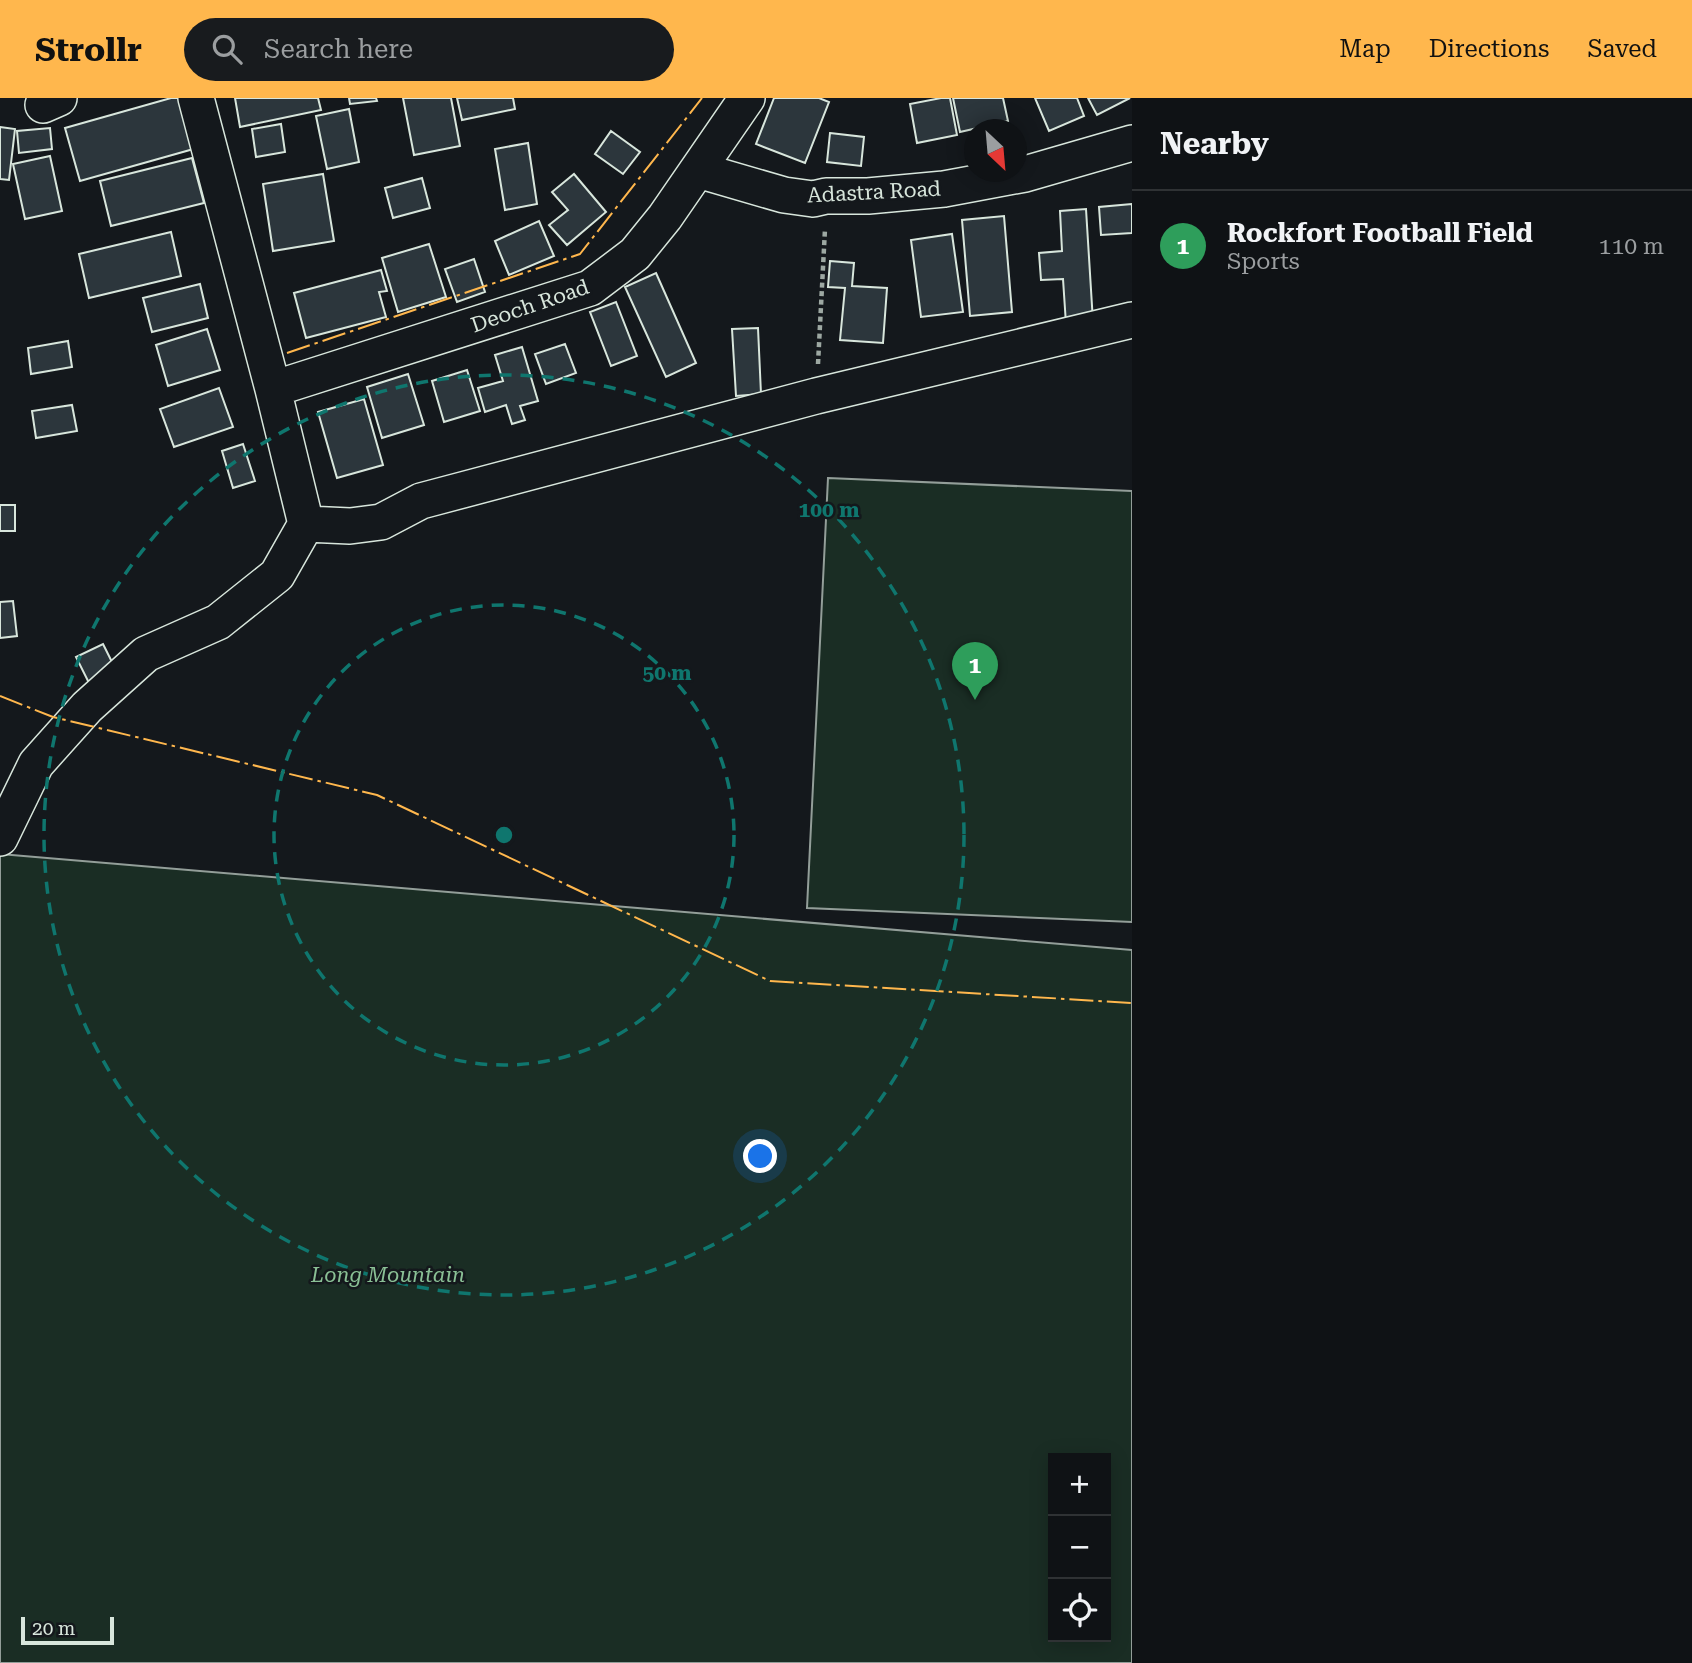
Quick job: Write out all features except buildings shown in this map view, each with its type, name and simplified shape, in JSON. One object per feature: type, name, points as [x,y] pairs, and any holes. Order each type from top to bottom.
[{"type":"street","points":[[0,838],[36,764],[87,707],[146,654],[218,622],[277,575],[306,524],[196,98]]},
{"type":"street","name":"Deoch Road","points":[[273,389],[590,288],[635,254],[665,217],[747,98]]},
{"type":"street","name":"Adastra Road","points":[[698,170],[784,195],[813,199],[826,196],[868,196],[944,189],[1025,174],[1132,143]]},
{"type":"street","points":[[306,524],[350,526],[381,522],[421,501],[816,396],[1132,320]]},
{"type":"path","points":[[816,396],[826,196]]},
{"type":"green space","points":[[828,478],[1132,491],[1132,922],[807,908]]},
{"type":"green space","name":"Long Mountain","points":[[0,854],[1132,950],[1132,1663],[0,1663]]},
{"type":"power","points":[[287,353],[580,254],[702,98]]},
{"type":"power","points":[[0,696],[53,717],[377,795],[770,981],[1132,1003]]},
{"type":"place","name":"Rockfort Football Field","points":[[975,700]]}]
